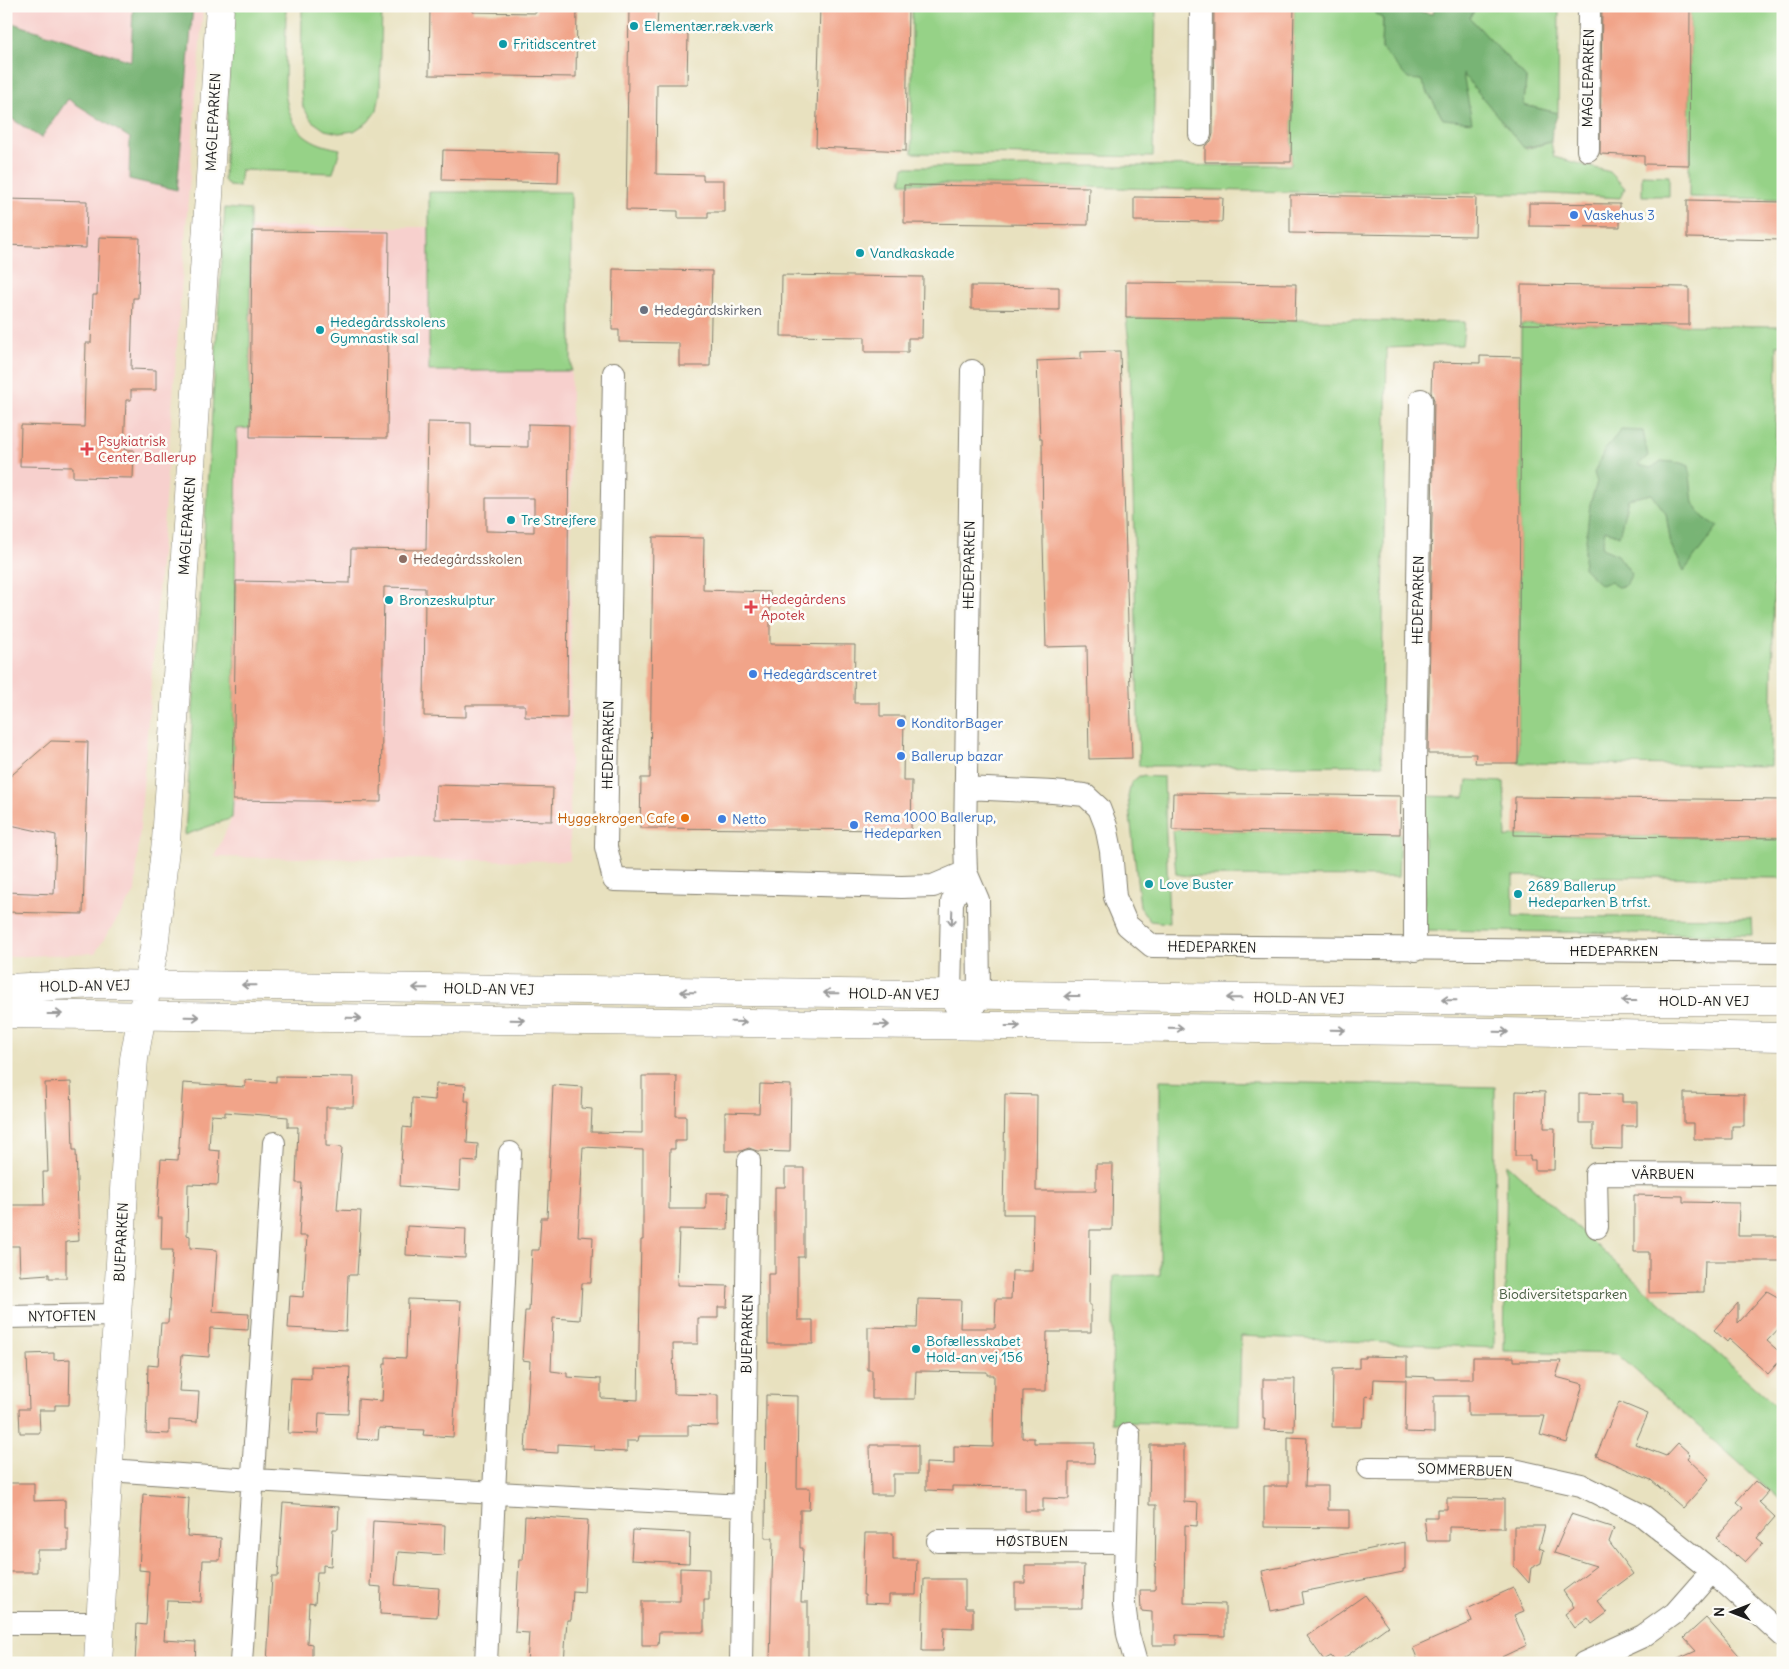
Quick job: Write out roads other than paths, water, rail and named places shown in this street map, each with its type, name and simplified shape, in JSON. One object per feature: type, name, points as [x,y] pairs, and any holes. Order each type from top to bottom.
[{"type":"street","name":"MAGLEPARKEN","points":[[143,1015],[154,948],[166,841],[220,6]]},
{"type":"street","points":[[1200,134],[1201,6]]},
{"type":"street","name":"MAGLEPARKEN","points":[[1588,150],[1589,6]]},
{"type":"street","name":"HEDEPARKEN","points":[[965,1026],[979,995],[978,900],[966,872],[972,371]]},
{"type":"street","name":"HEDEPARKEN","points":[[614,373],[606,848],[614,880],[902,887],[933,886],[966,872]]},
{"type":"street","name":"HEDEPARKEN","points":[[1415,950],[1415,765],[1421,400]]},
{"type":"street","name":"HEDEPARKEN","points":[[966,788],[1084,795],[1099,808],[1106,826],[1111,851],[1115,897],[1127,925],[1152,946],[1783,952]]},
{"type":"street","name":"HEDEPARKEN","points":[[965,1026],[950,994],[952,902],[966,872]]},
{"type":"street","name":"HOLD-AN VEJ","points":[[6,988],[74,984],[1502,1001],[1783,1001]]},
{"type":"street","name":"HOLD-AN VEJ","points":[[6,1014],[1783,1037]]},
{"type":"street","name":"BUEPARKEN","points":[[98,1663],[103,1541],[109,1470],[127,1144],[134,1059],[143,1015]]},
{"type":"street","points":[[241,1663],[274,1143]]},
{"type":"street","points":[[486,1663],[510,1153]]},
{"type":"street","name":"BUEPARKEN","points":[[741,1663],[749,1162]]},
{"type":"street","name":"VÅRBUEN","points":[[1597,1227],[1596,1174],[1783,1175]]},
{"type":"street","name":"NYTOFTEN","points":[[6,1318],[118,1315]]},
{"type":"street","points":[[1129,1434],[1124,1604],[1128,1634],[1136,1663]]},
{"type":"street","name":"SOMMERBUEN","points":[[1369,1468],[1509,1469],[1581,1486],[1643,1516],[1712,1571],[1783,1636]]},
{"type":"street","points":[[109,1470],[252,1480],[744,1506]]},
{"type":"street","name":"HØSTBUEN","points":[[938,1541],[1125,1542]]},
{"type":"street","points":[[1584,1663],[1643,1636],[1675,1612],[1712,1571]]},
{"type":"street","points":[[6,1622],[100,1623]]},
{"type":"place","name":"Elementær.ræk.værk","points":[[634,26]]},
{"type":"place","name":"Fritidscentret","points":[[503,44]]},
{"type":"place","name":"Vaskehus 3","points":[[1574,215]]},
{"type":"place","name":"Vandkaskade","points":[[860,253]]},
{"type":"place","name":"Hedegårdskirken","points":[[644,310]]},
{"type":"place","name":"Hedegårdsskolens Gymnastik sal","points":[[320,330]]},
{"type":"place","name":"Psykiatrisk Center Ballerup","points":[[87,449]]},
{"type":"place","name":"Tre Strejfere","points":[[511,520]]},
{"type":"place","name":"Hedegårdsskolen","points":[[403,559]]},
{"type":"place","name":"Bronzeskulptur","points":[[389,600]]},
{"type":"place","name":"Hedegårdens Apotek","points":[[751,607]]},
{"type":"place","name":"Hedegårdscentret","points":[[753,674]]},
{"type":"place","name":"KonditorBager","points":[[901,723]]},
{"type":"place","name":"Ballerup bazar","points":[[901,756]]},
{"type":"place","name":"Hyggekrogen Cafe","points":[[685,818]]},
{"type":"place","name":"Netto","points":[[722,819]]},
{"type":"place","name":"Rema 1000 Ballerup, Hedeparken","points":[[854,825]]},
{"type":"place","name":"Love Buster","points":[[1149,884]]},
{"type":"place","name":"2689 Ballerup Hedeparken B trfst.","points":[[1518,894]]},
{"type":"place","name":"Bofællesskabet Hold-an vej 156","points":[[916,1349]]},
{"type":"park label","name":"Biodiversitetsparken","points":[[1563,1294]]}]
